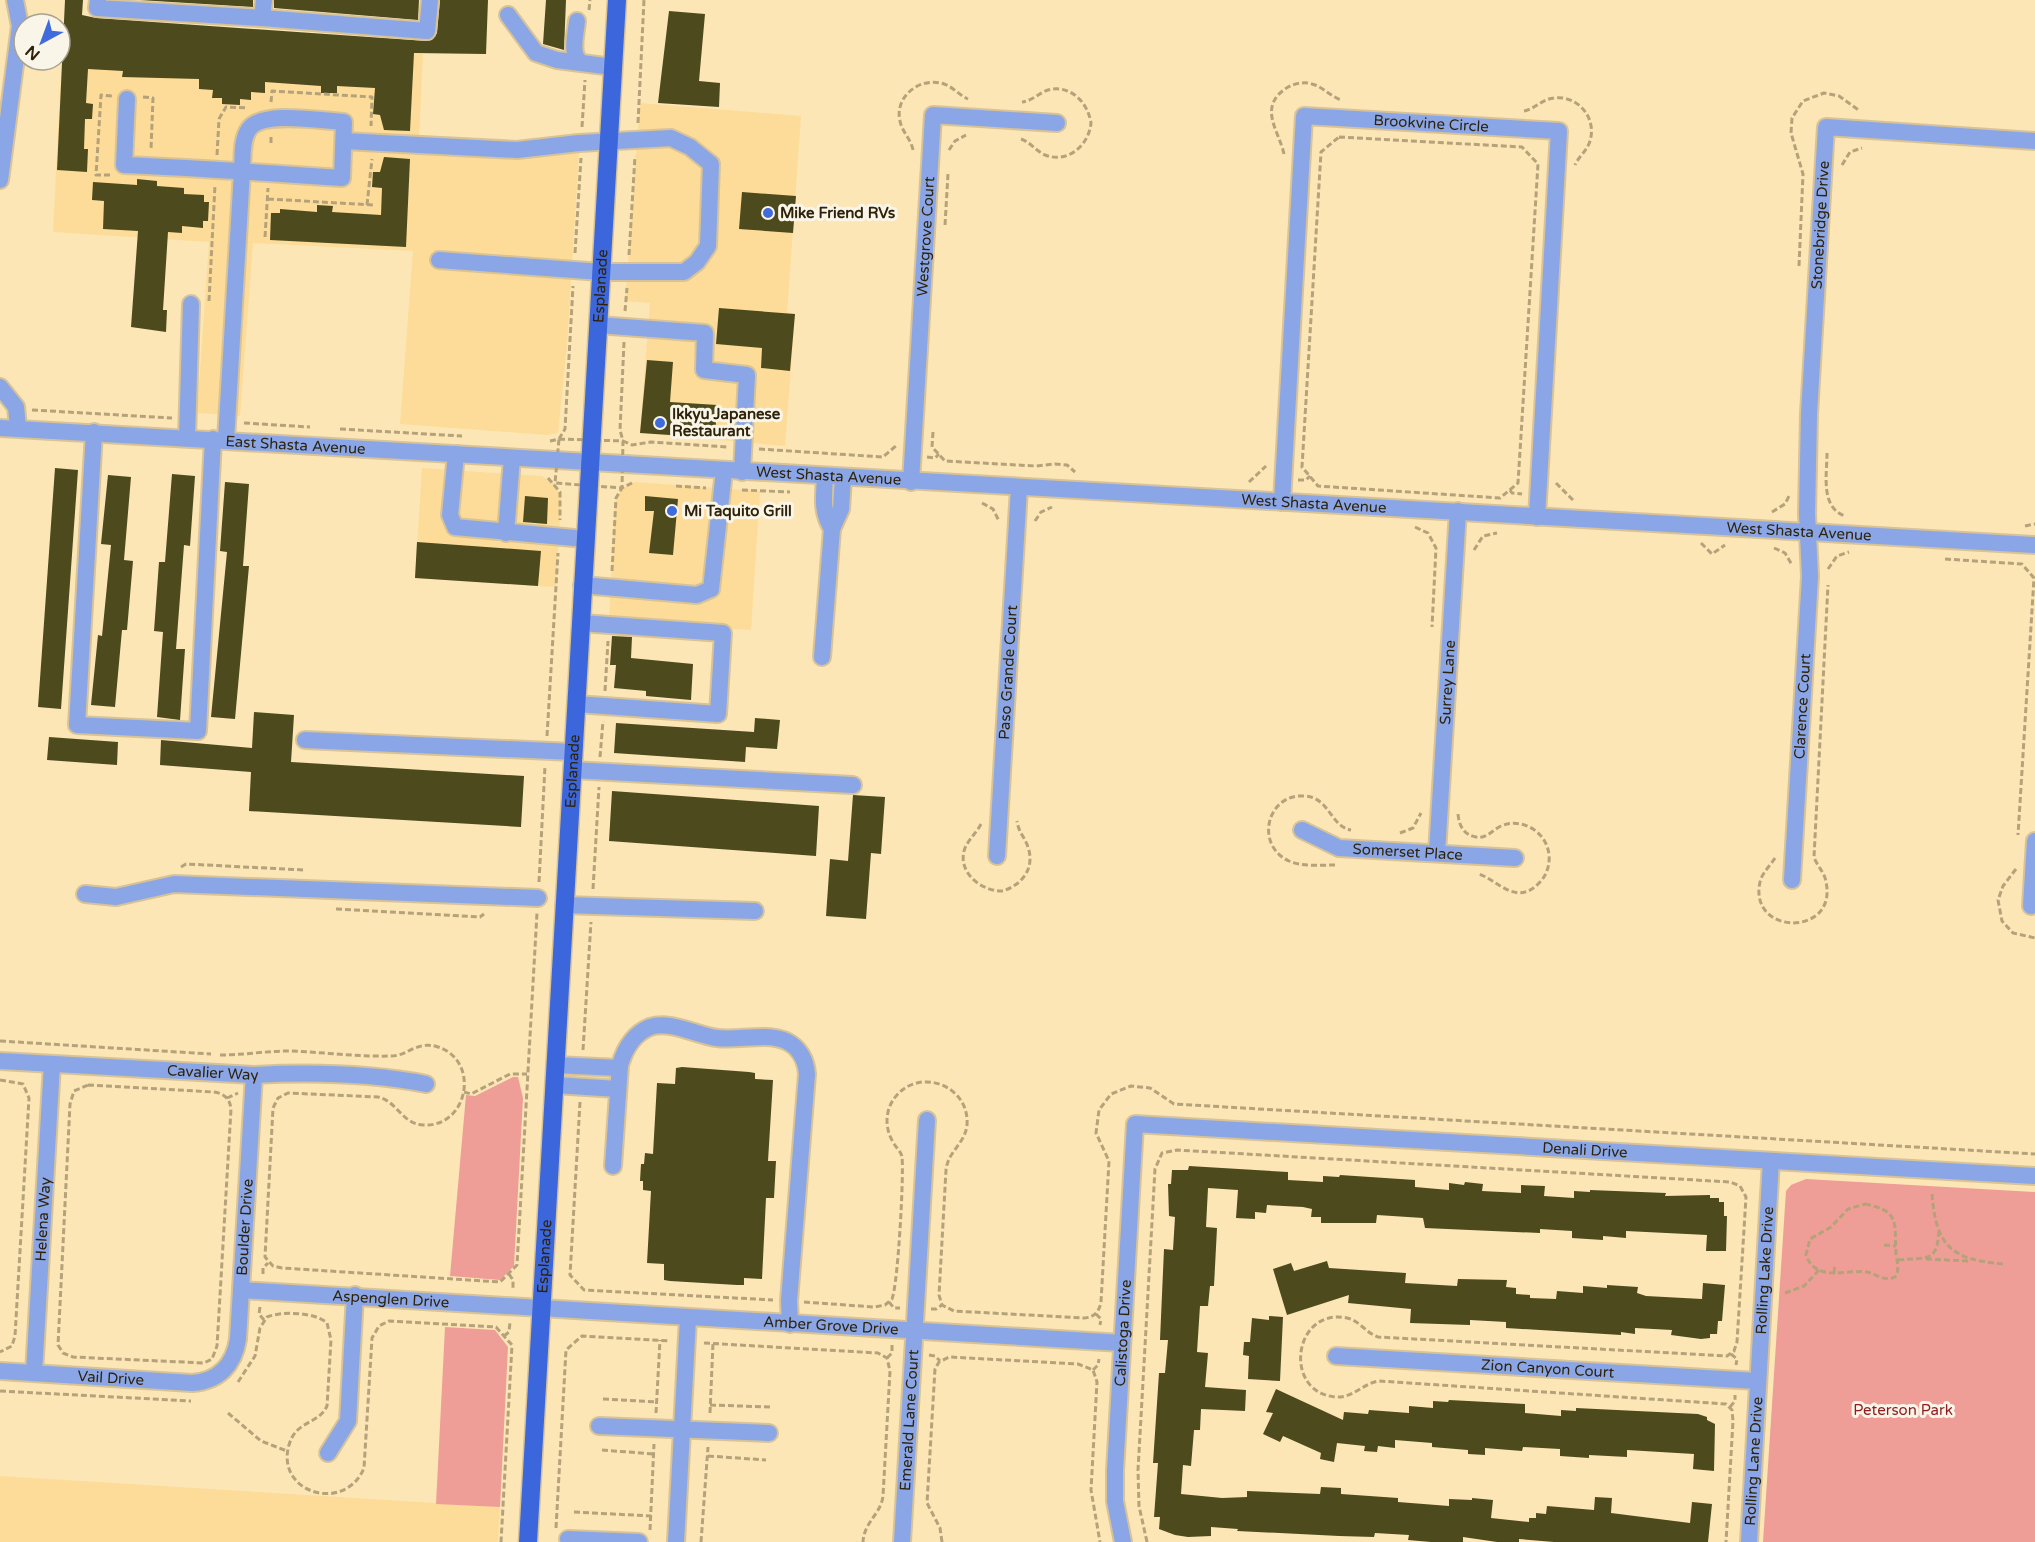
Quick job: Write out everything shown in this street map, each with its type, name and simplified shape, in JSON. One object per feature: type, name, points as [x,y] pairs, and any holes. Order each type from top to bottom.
[{"type":"main road","name":"Esplanade","points":[[528,1542],[617,0]]},
{"type":"street","points":[[0,180],[20,26],[15,0]]},
{"type":"street","points":[[98,0],[98,8],[428,31],[430,0]]},
{"type":"street","points":[[262,18],[264,0]]},
{"type":"street","points":[[508,15],[536,53],[557,60],[613,67]]},
{"type":"street","points":[[583,16],[574,54],[577,60],[584,63]]},
{"type":"street","points":[[94,432],[77,725],[198,731],[219,440],[227,422],[242,171],[245,136],[260,120],[269,118],[345,122],[342,178],[242,171],[124,165],[128,99]]},
{"type":"street","name":"Westgrove Court","points":[[911,482],[933,115],[1058,123]]},
{"type":"street","name":"Brookvine Circle","points":[[1282,502],[1304,116],[1429,122],[1559,131],[1537,517]]},
{"type":"street","name":"Stonebridge Drive","points":[[1809,532],[1809,414],[1826,127],[2035,141]]},
{"type":"street","points":[[344,141],[517,150],[582,143],[671,138],[690,147],[711,164],[708,246],[697,262],[684,272],[601,272],[439,260]]},
{"type":"street","points":[[187,438],[191,304]]},
{"type":"street","points":[[598,325],[705,333],[704,370],[747,375],[742,472]]},
{"type":"street","points":[[0,387],[11,398],[16,410],[18,428]]},
{"type":"street","name":"East Shasta Avenue","points":[[0,428],[590,463]]},
{"type":"street","points":[[456,454],[451,522],[462,528],[585,538]]},
{"type":"street","points":[[506,532],[512,458]]},
{"type":"street","name":"West Shasta Avenue","points":[[590,463],[2035,545]]},
{"type":"street","points":[[582,585],[697,595],[711,589],[724,471]]},
{"type":"street","points":[[825,477],[825,517],[832,529]]},
{"type":"street","points":[[822,657],[832,529],[841,509],[843,478]]},
{"type":"street","name":"Paso Grande Court","points":[[997,856],[1019,488]]},
{"type":"street","name":"Surrey Lane","points":[[1437,853],[1458,512]]},
{"type":"street","name":"Clarence Court","points":[[1792,880],[1810,576],[1809,532]]},
{"type":"street","points":[[576,704],[718,714],[723,633],[581,623]]},
{"type":"street","points":[[305,740],[546,751],[600,772],[853,785]]},
{"type":"street","name":"Somerset Place","points":[[1302,830],[1339,848],[1515,858]]},
{"type":"street","points":[[2031,906],[2035,841]]},
{"type":"street","points":[[85,894],[116,897],[174,884],[538,898]]},
{"type":"street","points":[[564,905],[755,911]]},
{"type":"street","points":[[613,1166],[619,1068],[624,1051],[634,1037],[648,1028],[660,1025],[720,1038],[776,1038],[788,1042],[806,1061],[807,1074],[789,1301],[790,1324]]},
{"type":"street","name":"Cavalier Way","points":[[0,1061],[254,1075],[295,1072],[386,1077],[426,1084]]},
{"type":"street","name":"Helena Way","points":[[34,1374],[52,1064]]},
{"type":"street","points":[[555,1065],[619,1068]]},
{"type":"street","name":"Boulder Drive","points":[[219,1375],[236,1352],[254,1075]]},
{"type":"street","points":[[554,1085],[618,1089]]},
{"type":"street","name":"Emerald Lane Court","points":[[902,1542],[927,1120]]},
{"type":"street","name":"Denali Drive","points":[[1135,1124],[2035,1176]]},
{"type":"street","name":"Calistoga Drive","points":[[1123,1542],[1114,1486],[1135,1124]]},
{"type":"street","name":"Rolling Lake Drive","points":[[1757,1381],[1771,1161]]},
{"type":"street","name":"Aspenglen Drive","points":[[241,1290],[355,1295],[541,1309]]},
{"type":"street","points":[[328,1453],[348,1421],[355,1295]]},
{"type":"street","name":"Amber Grove Drive","points":[[541,1309],[1122,1343]]},
{"type":"street","points":[[676,1542],[688,1318]]},
{"type":"street","name":"Zion Canyon Court","points":[[1336,1356],[1757,1381]]},
{"type":"street","name":"Vail Drive","points":[[0,1371],[192,1383],[203,1382],[219,1375]]},
{"type":"street","name":"Rolling Lane Drive","points":[[1749,1542],[1757,1381]]},
{"type":"street","points":[[599,1426],[769,1433]]},
{"type":"street","points":[[562,1535],[639,1542]]},
{"type":"path","points":[[583,16],[590,0]]},
{"type":"path","points":[[644,0],[624,327],[620,430],[623,441],[632,445],[651,442],[883,457],[897,444]]},
{"type":"path","points":[[543,441],[555,441],[565,429],[582,143],[584,63]]},
{"type":"path","points":[[913,153],[899,114],[902,102],[913,88],[924,82],[938,82],[949,86],[964,98],[975,100]]},
{"type":"path","points":[[1285,158],[1271,120],[1273,104],[1281,92],[1294,84],[1307,82],[1321,87],[1344,101]]},
{"type":"path","points":[[1011,138],[1024,140],[1045,154],[1065,156],[1081,146],[1091,123],[1085,104],[1067,91],[1053,89],[1026,102],[1014,102]]},
{"type":"path","points":[[1799,270],[1803,174],[1791,133],[1792,118],[1803,101],[1824,93],[1839,96],[1864,112]]},
{"type":"path","points":[[1521,111],[1557,97],[1569,99],[1581,107],[1589,118],[1591,138],[1574,168]]},
{"type":"path","points":[[948,154],[955,141],[972,135]]},
{"type":"path","points":[[1339,136],[1506,146],[1522,147],[1538,164],[1518,483],[1500,498],[1318,486],[1302,467],[1321,152],[1339,136]]},
{"type":"path","points":[[1841,172],[1846,155],[1854,149],[1865,148]]},
{"type":"path","points":[[944,234],[948,169]]},
{"type":"path","points":[[265,237],[269,183]]},
{"type":"path","points":[[368,205],[370,184]]},
{"type":"path","points":[[268,199],[374,205]]},
{"type":"path","points":[[16,410],[188,419]]},
{"type":"path","points":[[227,422],[318,428]]},
{"type":"path","points":[[329,428],[472,436]]},
{"type":"path","points":[[933,430],[932,447],[945,461],[1036,466],[1055,464],[1067,465],[1073,472],[1084,472]]},
{"type":"path","points":[[1827,446],[1827,493],[1830,504],[1838,513],[1852,517]]},
{"type":"path","points":[[1238,482],[1249,482],[1266,466],[1267,456]]},
{"type":"path","points":[[1557,472],[1556,483],[1572,501],[1584,502]]},
{"type":"path","points":[[0,1041],[216,1054],[288,1051],[394,1057],[417,1046],[433,1045],[449,1052],[461,1065],[464,1073],[464,1092],[459,1106],[450,1117],[437,1124],[423,1125],[404,1118],[389,1102],[378,1097],[288,1093],[278,1098],[273,1108],[264,1248],[268,1263],[282,1268],[500,1282],[517,1265],[559,537],[560,492],[552,480],[541,476]]},
{"type":"path","points":[[610,588],[616,498],[624,486],[641,483]]},
{"type":"path","points":[[670,485],[792,492]]},
{"type":"path","points":[[1767,512],[1777,510],[1785,504],[1790,491]]},
{"type":"path","points":[[977,502],[993,509],[999,519],[999,527]]},
{"type":"path","points":[[1034,525],[1041,512],[1054,507]]},
{"type":"path","points":[[2022,527],[2035,524]]},
{"type":"path","points":[[1411,527],[1422,529],[1434,542],[1432,635]]},
{"type":"path","points":[[1473,556],[1476,543],[1483,536],[1505,533]]},
{"type":"path","points":[[1693,543],[1704,544],[1712,554],[1725,545],[1736,545]]},
{"type":"path","points":[[1768,548],[1785,553],[1792,570]]},
{"type":"path","points":[[1828,574],[1830,563],[1837,556],[1855,552]]},
{"type":"path","points":[[1944,558],[2017,563],[2033,571],[2018,838]]},
{"type":"path","points":[[1777,855],[1760,881],[1759,895],[1763,906],[1779,921],[1792,924],[1805,922],[1821,910],[1827,896],[1826,881],[1814,858],[1814,851],[1828,583]]},
{"type":"path","points":[[582,1066],[609,625]]},
{"type":"path","points":[[1338,866],[1295,863],[1282,857],[1268,838],[1270,818],[1281,802],[1293,797],[1307,796],[1320,801],[1330,810],[1338,824],[1352,831]]},
{"type":"path","points":[[1458,806],[1459,825],[1470,836],[1481,838],[1500,827],[1523,825],[1537,831],[1549,853],[1545,875],[1537,885],[1525,891],[1503,890],[1485,876],[1475,873]]},
{"type":"path","points":[[1398,833],[1409,831],[1417,825],[1422,808]]},
{"type":"path","points":[[983,818],[965,849],[967,870],[981,886],[1003,891],[1022,881],[1030,866],[1030,853],[1017,824],[1017,813]]},
{"type":"path","points":[[2017,862],[2014,873],[2000,893],[1999,913],[2013,933],[2035,938]]},
{"type":"path","points":[[464,1092],[471,1094],[510,1074],[527,1074]]},
{"type":"path","points":[[0,1080],[23,1084],[29,1098],[15,1336],[12,1346],[0,1352]]},
{"type":"path","points":[[581,1087],[570,1275],[584,1290],[874,1307],[885,1305],[892,1299],[902,1156],[890,1136],[887,1117],[895,1097],[904,1089],[920,1082],[937,1082],[950,1088],[960,1100],[967,1118],[963,1137],[948,1157],[946,1170],[939,1296],[944,1307],[954,1311],[1083,1318],[1093,1317],[1101,1302],[1109,1161],[1096,1133],[1096,1117],[1111,1094],[1131,1086],[1150,1089],[1174,1104],[2035,1154]]},
{"type":"path","points":[[88,1085],[207,1092],[223,1095],[229,1101],[231,1109],[214,1355],[208,1362],[200,1364],[67,1356],[60,1349],[57,1341],[72,1095],[78,1088],[88,1085]]},
{"type":"path","points":[[1147,1542],[1138,1495],[1138,1470],[1155,1169],[1162,1153],[1177,1150],[1669,1179]]},
{"type":"path","points":[[1932,1194],[1935,1218],[1950,1250],[1971,1262]]},
{"type":"path","points":[[1857,1205],[1876,1207],[1889,1214],[1897,1228],[1896,1246],[1897,1273],[1892,1279],[1866,1272],[1834,1274],[1819,1270],[1807,1259],[1807,1243],[1812,1236],[1832,1227],[1848,1209],[1857,1205]]},
{"type":"path","points":[[1924,1259],[1937,1250],[1939,1226]]},
{"type":"path","points":[[1884,1245],[1896,1246]]},
{"type":"path","points":[[1897,1260],[1924,1259],[2004,1264]]},
{"type":"path","points":[[1834,1274],[1835,1264]]},
{"type":"path","points":[[1785,1293],[1804,1286],[1819,1270]]},
{"type":"path","points":[[233,1386],[252,1363],[260,1328],[267,1317],[277,1314],[314,1317],[327,1323],[331,1340],[327,1406],[321,1414],[298,1427],[287,1451],[290,1471],[304,1488],[316,1494],[330,1495],[349,1488],[361,1474],[366,1457],[372,1338],[377,1328],[389,1322],[496,1327],[512,1345],[501,1542]]},
{"type":"path","points":[[562,1535],[566,1350],[582,1336],[878,1353],[887,1358],[890,1371],[882,1503],[867,1523],[863,1542]]},
{"type":"path","points":[[942,1542],[940,1528],[927,1503],[935,1369],[939,1362],[949,1357],[1078,1364],[1093,1370],[1097,1383],[1091,1490],[1100,1542]]},
{"type":"path","points":[[0,1391],[197,1401]]},
{"type":"path","points":[[603,1399],[657,1402]]},
{"type":"path","points":[[710,1405],[771,1407]]},
{"type":"path","points":[[228,1413],[261,1441],[287,1451]]},
{"type":"path","points":[[602,1450],[654,1454]]},
{"type":"path","points":[[707,1456],[766,1460]]},
{"type":"path","points":[[574,1512],[651,1516]]},
{"type":"shaded area","points":[[72,34],[423,54],[419,137],[521,144],[580,137],[567,345],[558,433],[547,435],[400,424],[413,251],[253,243],[240,416],[197,413],[209,242],[53,232],[61,72],[72,72]]},
{"type":"shaded area","points":[[640,103],[801,116],[787,313],[795,314],[785,446],[640,433],[650,303],[625,301]]},
{"type":"shaded area","points":[[422,468],[541,476],[555,483],[561,498],[556,587],[415,578]]},
{"type":"shaded area","points":[[634,482],[760,491],[751,630],[609,621],[615,503],[622,488]]},
{"type":"shaded area","points":[[0,1476],[500,1507],[498,1542],[0,1542]]},
{"type":"green space","points":[[513,1077],[518,1077],[523,1098],[514,1266],[500,1280],[450,1276],[466,1095],[475,1096]]},
{"type":"green space","name":"Peterson Park","points":[[1806,1179],[2035,1192],[2035,1542],[1763,1542],[1786,1191],[1791,1185]]},
{"type":"green space","points":[[445,1327],[495,1330],[508,1347],[500,1507],[436,1504]]},
{"type":"building","points":[[65,0],[83,0],[82,15],[96,18],[426,41],[432,40],[437,33],[440,0],[488,0],[486,54],[414,53],[410,131],[384,130],[380,115],[373,114],[375,88],[337,86],[337,93],[321,93],[321,86],[265,82],[265,93],[251,92],[251,100],[240,99],[240,105],[222,104],[222,98],[212,98],[213,90],[199,89],[199,79],[122,77],[123,71],[88,69],[86,103],[93,104],[92,119],[85,119],[84,149],[88,149],[87,172],[57,170],[62,72],[72,72],[72,12],[64,12]]},
{"type":"building","points":[[139,0],[253,0],[253,7]]},
{"type":"building","points":[[274,0],[419,0],[418,20],[274,8]]},
{"type":"building","points":[[546,0],[566,0],[564,50],[543,44]]},
{"type":"building","points":[[669,11],[705,14],[699,81],[720,83],[719,107],[658,103]]},
{"type":"building","points":[[384,157],[410,159],[406,247],[270,240],[271,213],[280,213],[280,209],[317,212],[317,205],[333,206],[332,212],[381,215],[382,188],[372,187],[373,172],[380,172]]},
{"type":"building","points":[[137,179],[157,181],[157,186],[184,188],[184,194],[204,195],[204,202],[209,202],[208,221],[203,221],[203,228],[182,226],[182,233],[168,232],[163,310],[167,310],[166,332],[131,327],[138,231],[103,229],[104,201],[92,200],[93,182],[137,185]]},
{"type":"building","name":"Mike Friend RVs","points":[[742,192],[796,196],[793,233],[739,229]]},
{"type":"building","points":[[719,308],[795,314],[790,371],[761,368],[762,348],[716,344]]},
{"type":"building","points":[[647,360],[673,362],[670,402],[717,405],[715,438],[640,433]]},
{"type":"building","points":[[55,468],[78,470],[61,709],[38,707]]},
{"type":"building","points":[[172,474],[195,476],[190,546],[184,545],[176,649],[185,649],[180,720],[157,717],[163,632],[154,631],[159,562],[165,562]]},
{"type":"building","points":[[108,475],[131,477],[124,560],[133,561],[127,630],[122,630],[115,707],[91,705],[98,635],[102,636],[111,545],[101,544]]},
{"type":"building","points":[[225,482],[249,484],[243,566],[249,566],[235,719],[211,717],[227,552],[220,551]]},
{"type":"building","points":[[525,496],[548,498],[547,524],[523,522]]},
{"type":"building","points":[[645,496],[678,499],[673,555],[649,553],[654,511],[645,511]]},
{"type":"building","points":[[417,542],[541,551],[538,586],[415,578]]},
{"type":"building","points":[[612,636],[632,637],[631,658],[693,664],[691,700],[646,696],[646,691],[614,688],[616,665],[610,665]]},
{"type":"building","points":[[254,712],[294,715],[291,762],[524,776],[521,827],[249,811],[251,772],[160,765],[161,740],[252,748]]},
{"type":"building","points":[[755,718],[780,720],[777,749],[746,747],[745,762],[614,753],[616,723],[754,732]]},
{"type":"building","points":[[49,737],[118,742],[117,765],[47,760]]},
{"type":"building","points":[[612,791],[819,806],[816,856],[609,841]]},
{"type":"building","points":[[853,795],[885,797],[881,854],[871,853],[866,919],[826,916],[830,859],[848,861]]},
{"type":"building","points":[[676,1068],[749,1072],[755,1073],[755,1079],[773,1080],[768,1161],[776,1161],[774,1198],[766,1198],[762,1279],[744,1278],[744,1285],[664,1280],[664,1264],[647,1263],[651,1191],[643,1190],[643,1181],[640,1181],[641,1164],[644,1164],[645,1153],[653,1154],[657,1083],[675,1084]]},
{"type":"building","points":[[1189,1166],[1288,1172],[1288,1180],[1323,1182],[1323,1176],[1339,1177],[1340,1175],[1415,1180],[1415,1187],[1449,1190],[1449,1183],[1464,1185],[1465,1182],[1483,1184],[1482,1191],[1521,1193],[1521,1185],[1545,1186],[1544,1196],[1574,1198],[1574,1191],[1590,1192],[1590,1190],[1666,1193],[1665,1196],[1710,1195],[1710,1198],[1719,1198],[1719,1202],[1724,1202],[1724,1216],[1727,1216],[1726,1251],[1706,1251],[1707,1235],[1626,1231],[1626,1238],[1603,1236],[1603,1240],[1572,1238],[1572,1231],[1540,1229],[1540,1233],[1425,1228],[1423,1218],[1377,1215],[1376,1223],[1321,1223],[1321,1217],[1311,1217],[1312,1209],[1303,1207],[1267,1205],[1266,1213],[1255,1212],[1255,1219],[1236,1218],[1238,1190],[1208,1188],[1206,1227],[1217,1228],[1214,1286],[1210,1286],[1208,1306],[1200,1306],[1197,1352],[1208,1353],[1205,1387],[1246,1390],[1245,1411],[1201,1409],[1200,1430],[1194,1430],[1191,1466],[1183,1465],[1181,1494],[1222,1498],[1247,1497],[1247,1491],[1320,1494],[1321,1487],[1341,1488],[1341,1494],[1398,1498],[1398,1502],[1449,1506],[1449,1499],[1472,1500],[1472,1498],[1493,1500],[1491,1518],[1529,1522],[1529,1518],[1536,1518],[1536,1513],[1546,1514],[1547,1506],[1594,1510],[1595,1497],[1612,1498],[1611,1513],[1690,1523],[1692,1502],[1712,1504],[1708,1542],[1554,1542],[1519,1539],[1519,1542],[1497,1542],[1463,1537],[1463,1542],[1431,1542],[1408,1540],[1409,1535],[1375,1533],[1374,1537],[1339,1536],[1237,1531],[1238,1529],[1211,1527],[1211,1536],[1188,1537],[1159,1529],[1160,1517],[1154,1517],[1158,1463],[1153,1463],[1159,1373],[1165,1373],[1168,1340],[1160,1340],[1164,1249],[1173,1250],[1175,1217],[1169,1216],[1168,1184],[1171,1184],[1172,1170],[1188,1170]]},
{"type":"building","points":[[1327,1261],[1329,1268],[1406,1273],[1405,1283],[1457,1286],[1458,1279],[1507,1280],[1506,1287],[1516,1288],[1516,1294],[1530,1295],[1530,1298],[1556,1299],[1557,1291],[1583,1293],[1583,1286],[1607,1288],[1607,1285],[1638,1287],[1637,1293],[1646,1296],[1702,1299],[1703,1283],[1725,1285],[1722,1321],[1718,1321],[1717,1334],[1710,1334],[1710,1338],[1701,1339],[1671,1335],[1672,1330],[1635,1328],[1635,1334],[1621,1332],[1621,1335],[1506,1328],[1506,1322],[1470,1320],[1470,1325],[1410,1323],[1411,1309],[1348,1303],[1349,1295],[1287,1315],[1273,1269],[1291,1263],[1294,1271]]},
{"type":"building","points":[[1269,1316],[1283,1317],[1280,1381],[1248,1379],[1249,1356],[1243,1355],[1244,1342],[1250,1342],[1252,1318],[1269,1320]]},
{"type":"building","points":[[1276,1389],[1343,1420],[1344,1412],[1368,1414],[1369,1410],[1409,1413],[1409,1406],[1433,1408],[1433,1401],[1448,1402],[1449,1400],[1525,1404],[1525,1413],[1561,1416],[1561,1410],[1576,1411],[1576,1408],[1698,1414],[1707,1417],[1707,1420],[1715,1424],[1714,1471],[1693,1469],[1694,1454],[1627,1450],[1627,1457],[1589,1455],[1589,1458],[1560,1456],[1560,1449],[1523,1447],[1522,1451],[1485,1448],[1485,1455],[1468,1454],[1468,1450],[1432,1447],[1432,1443],[1395,1440],[1395,1448],[1378,1446],[1377,1452],[1364,1451],[1365,1446],[1337,1443],[1334,1462],[1320,1459],[1321,1453],[1283,1436],[1280,1442],[1263,1434],[1273,1413],[1266,1412]]},
{"type":"place","name":"Mike Friend RVs","points":[[768,213]]},
{"type":"place","name":"Ikkyu Japanese Restaurant","points":[[660,423]]},
{"type":"place","name":"Mi Taquito Grill","points":[[672,511]]}]
